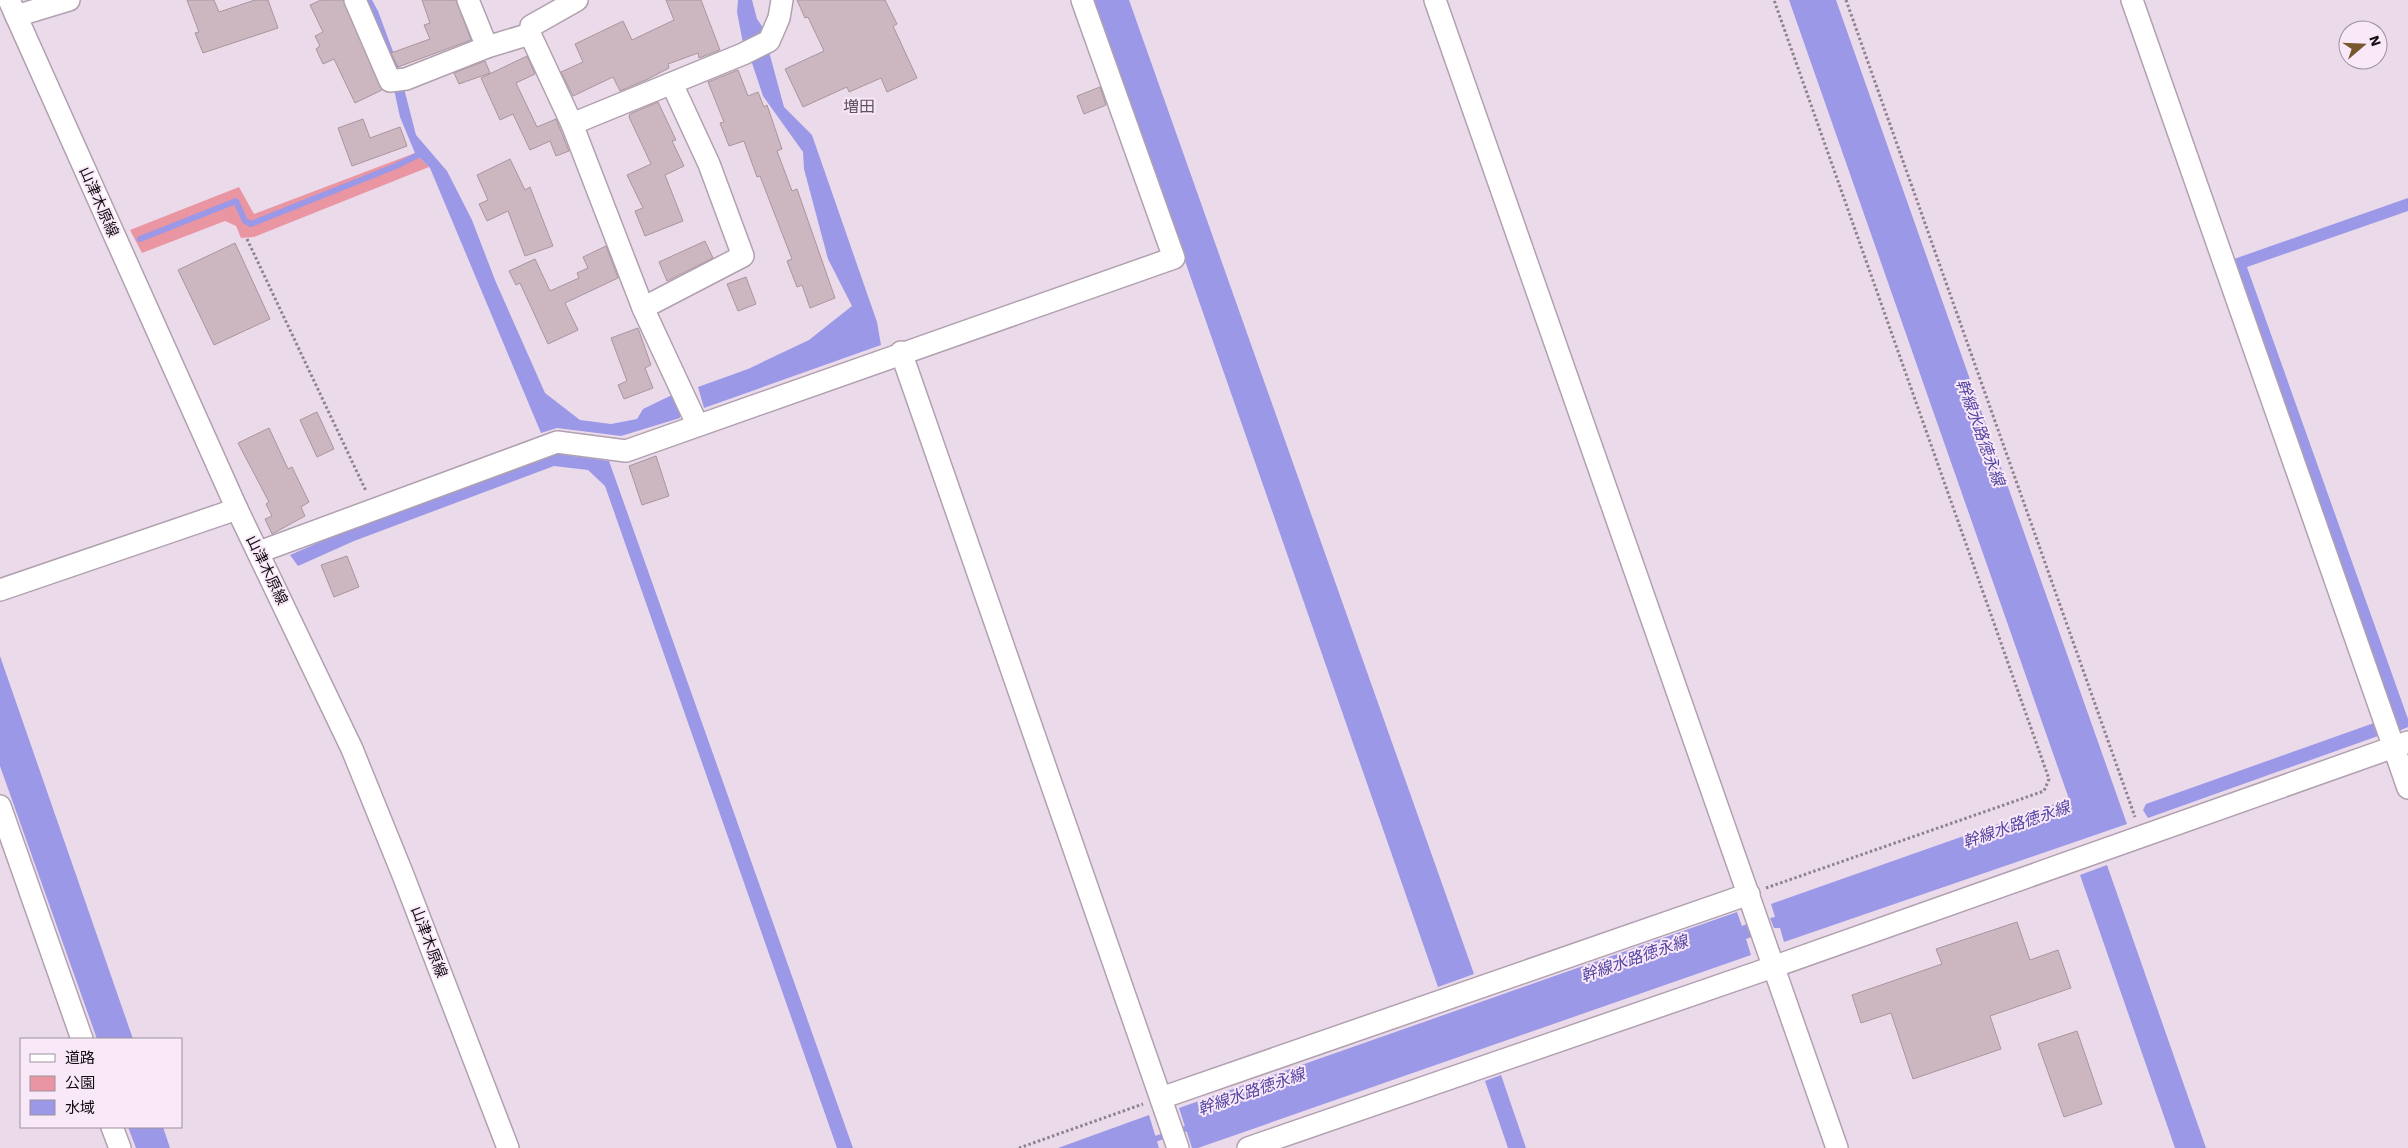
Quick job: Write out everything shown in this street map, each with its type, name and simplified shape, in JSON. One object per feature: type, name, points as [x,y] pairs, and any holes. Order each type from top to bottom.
[{"type":"street","points":[[13,8],[69,0]]},
{"type":"street","points":[[355,0],[398,80],[486,47],[530,34]]},
{"type":"street","points":[[468,0],[486,47]]},
{"type":"street","points":[[577,0],[531,26],[530,34],[572,124],[643,308],[697,424]]},
{"type":"street","points":[[572,124],[744,54],[769,41],[779,18],[782,0]]},
{"type":"street","points":[[259,552],[557,442],[626,450],[901,352],[1174,258],[1082,0]]},
{"type":"street","points":[[1434,0],[1837,1148]]},
{"type":"street","points":[[2132,0],[2401,744],[2408,788]]},
{"type":"street","name":"山津木原線","points":[[13,8],[237,508],[352,748],[508,1148]]},
{"type":"street","points":[[643,308],[743,256],[709,164],[672,84]]},
{"type":"street","points":[[901,352],[1178,1147]]},
{"type":"street","points":[[0,590],[237,508]]},
{"type":"street","points":[[1248,1148],[1773,967],[2401,744]]},
{"type":"street","points":[[0,806],[82,1038]]},
{"type":"street","points":[[1161,1098],[1749,894]]},
{"type":"street","points":[[112,1128],[120,1148]]},
{"type":"path","points":[[1749,894],[2044,790],[2049,779],[1774,0]]},
{"type":"path","points":[[1846,0],[2141,836]]},
{"type":"path","points":[[247,239],[375,509]]},
{"type":"path","points":[[1019,1148],[1161,1098]]},
{"type":"green space","points":[[415,153],[429,167],[254,237],[241,238],[236,226],[225,221],[142,253],[130,230],[239,187],[254,214]]},
{"type":"water","points":[[362,0],[372,0],[378,11],[398,65],[416,135],[447,171],[472,220],[495,280],[545,393],[580,420],[611,424],[637,419],[643,409],[672,395],[680,411],[680,418],[621,436],[557,428],[541,433],[430,168],[415,153],[400,117],[388,62]]},
{"type":"water","points":[[738,0],[752,0],[757,19],[764,29],[756,40],[743,43],[737,12]]},
{"type":"water","points":[[1094,0],[1129,0],[1474,974],[1438,987]]},
{"type":"water","points":[[1789,0],[1836,0],[2127,824],[1784,942],[1780,928],[1774,928],[1770,918],[1775,917],[1771,904],[2069,799]]},
{"type":"water","points":[[768,48],[784,107],[812,135],[877,322],[881,345],[704,408],[698,387],[748,369],[809,340],[852,306],[828,259],[804,169],[803,152],[763,96],[751,60]]},
{"type":"water","points":[[2408,198],[2408,211],[2247,267],[2408,719],[2408,727],[2399,731],[2234,259]]},
{"type":"water","points":[[552,453],[609,461],[853,1148],[837,1148],[605,486],[588,470],[554,466],[354,541],[298,566],[290,555],[352,528]]},
{"type":"water","points":[[0,656],[133,1038],[97,1038],[0,766]]},
{"type":"water","points":[[2374,723],[2378,736],[2148,818],[2143,810],[2146,804]]},
{"type":"water","points":[[2107,865],[2206,1148],[2175,1148],[2080,875]]},
{"type":"water","points":[[1737,912],[1742,926],[1749,923],[1754,936],[1746,939],[1751,955],[1198,1148],[1192,1148],[1179,1108]]},
{"type":"water","points":[[1501,1075],[1526,1148],[1508,1148],[1485,1081]]},
{"type":"water","points":[[1149,1115],[1159,1148],[1058,1148]]},
{"type":"water","points":[[128,1128],[163,1128],[170,1148],[136,1148]]},
{"type":"building","points":[[187,0],[214,0],[219,12],[255,0],[268,0],[278,28],[203,53],[195,33],[199,32]]},
{"type":"building","points":[[321,0],[343,0],[382,90],[355,103],[334,59],[323,64],[316,49],[320,46],[315,36],[323,32],[310,5]]},
{"type":"building","points":[[422,0],[456,0],[471,40],[398,67],[391,53],[430,39],[424,25],[430,23]]},
{"type":"building","points":[[666,0],[701,0],[720,50],[699,58],[698,53],[668,64],[669,68],[620,91],[613,77],[573,96],[561,72],[583,62],[575,44],[623,21],[632,40],[674,20]]},
{"type":"building","points":[[797,0],[885,0],[897,24],[893,26],[917,78],[887,92],[881,78],[849,92],[847,87],[803,107],[785,69],[824,51],[808,17],[805,18]]},
{"type":"building","points":[[527,56],[535,74],[516,83],[537,127],[556,119],[569,151],[556,156],[550,141],[530,150],[513,114],[500,120],[481,78]]},
{"type":"building","points":[[485,61],[490,73],[459,84],[454,73]]},
{"type":"building","points":[[738,70],[748,96],[758,92],[764,107],[767,105],[782,149],[777,151],[792,191],[797,189],[835,298],[810,308],[802,285],[797,287],[787,261],[792,259],[760,176],[757,177],[744,141],[729,146],[720,123],[724,122],[708,82]]},
{"type":"building","points":[[1100,87],[1106,105],[1084,114],[1077,96]]},
{"type":"building","points":[[658,102],[676,140],[672,141],[684,166],[665,175],[683,221],[645,236],[635,211],[643,208],[627,175],[651,164],[629,117],[630,114]]},
{"type":"building","points":[[363,119],[370,138],[400,127],[407,146],[352,166],[338,128]]},
{"type":"building","points":[[510,159],[525,190],[530,187],[553,246],[525,256],[508,211],[487,221],[479,204],[488,200],[477,175]]},
{"type":"building","points":[[705,241],[713,258],[667,281],[659,262]]},
{"type":"building","points":[[235,243],[270,319],[214,345],[178,270]]},
{"type":"building","points":[[606,246],[618,278],[565,303],[578,330],[548,344],[520,283],[516,285],[509,271],[535,259],[550,291],[579,278],[577,273],[588,268],[583,257]]},
{"type":"building","points":[[746,277],[756,304],[738,311],[727,284]]},
{"type":"building","points":[[638,328],[651,365],[645,368],[653,388],[624,399],[618,385],[627,381],[611,338]]},
{"type":"building","points":[[317,412],[334,449],[317,457],[300,420]]},
{"type":"building","points":[[269,428],[288,469],[292,467],[309,502],[301,507],[305,516],[272,534],[265,519],[272,516],[266,504],[269,502],[238,443]]},
{"type":"building","points":[[656,456],[669,496],[642,505],[629,466]]},
{"type":"building","points":[[347,556],[359,587],[334,597],[321,565]]},
{"type":"building","points":[[2017,922],[2030,960],[2058,950],[2071,988],[1990,1016],[2001,1049],[1913,1079],[1891,1013],[1861,1023],[1852,995],[1942,964],[1936,949]]},
{"type":"building","points":[[2077,1031],[2102,1104],[2064,1117],[2038,1044]]},
{"type":"waterway","points":[[140,239],[236,201],[245,221],[251,224],[396,166],[422,153]]},
{"type":"waterway","name":"幹線水路徳永線","points":[[1149,1141],[1194,1126]]},
{"type":"district","name":"増田","points":[[859,106]]}]
